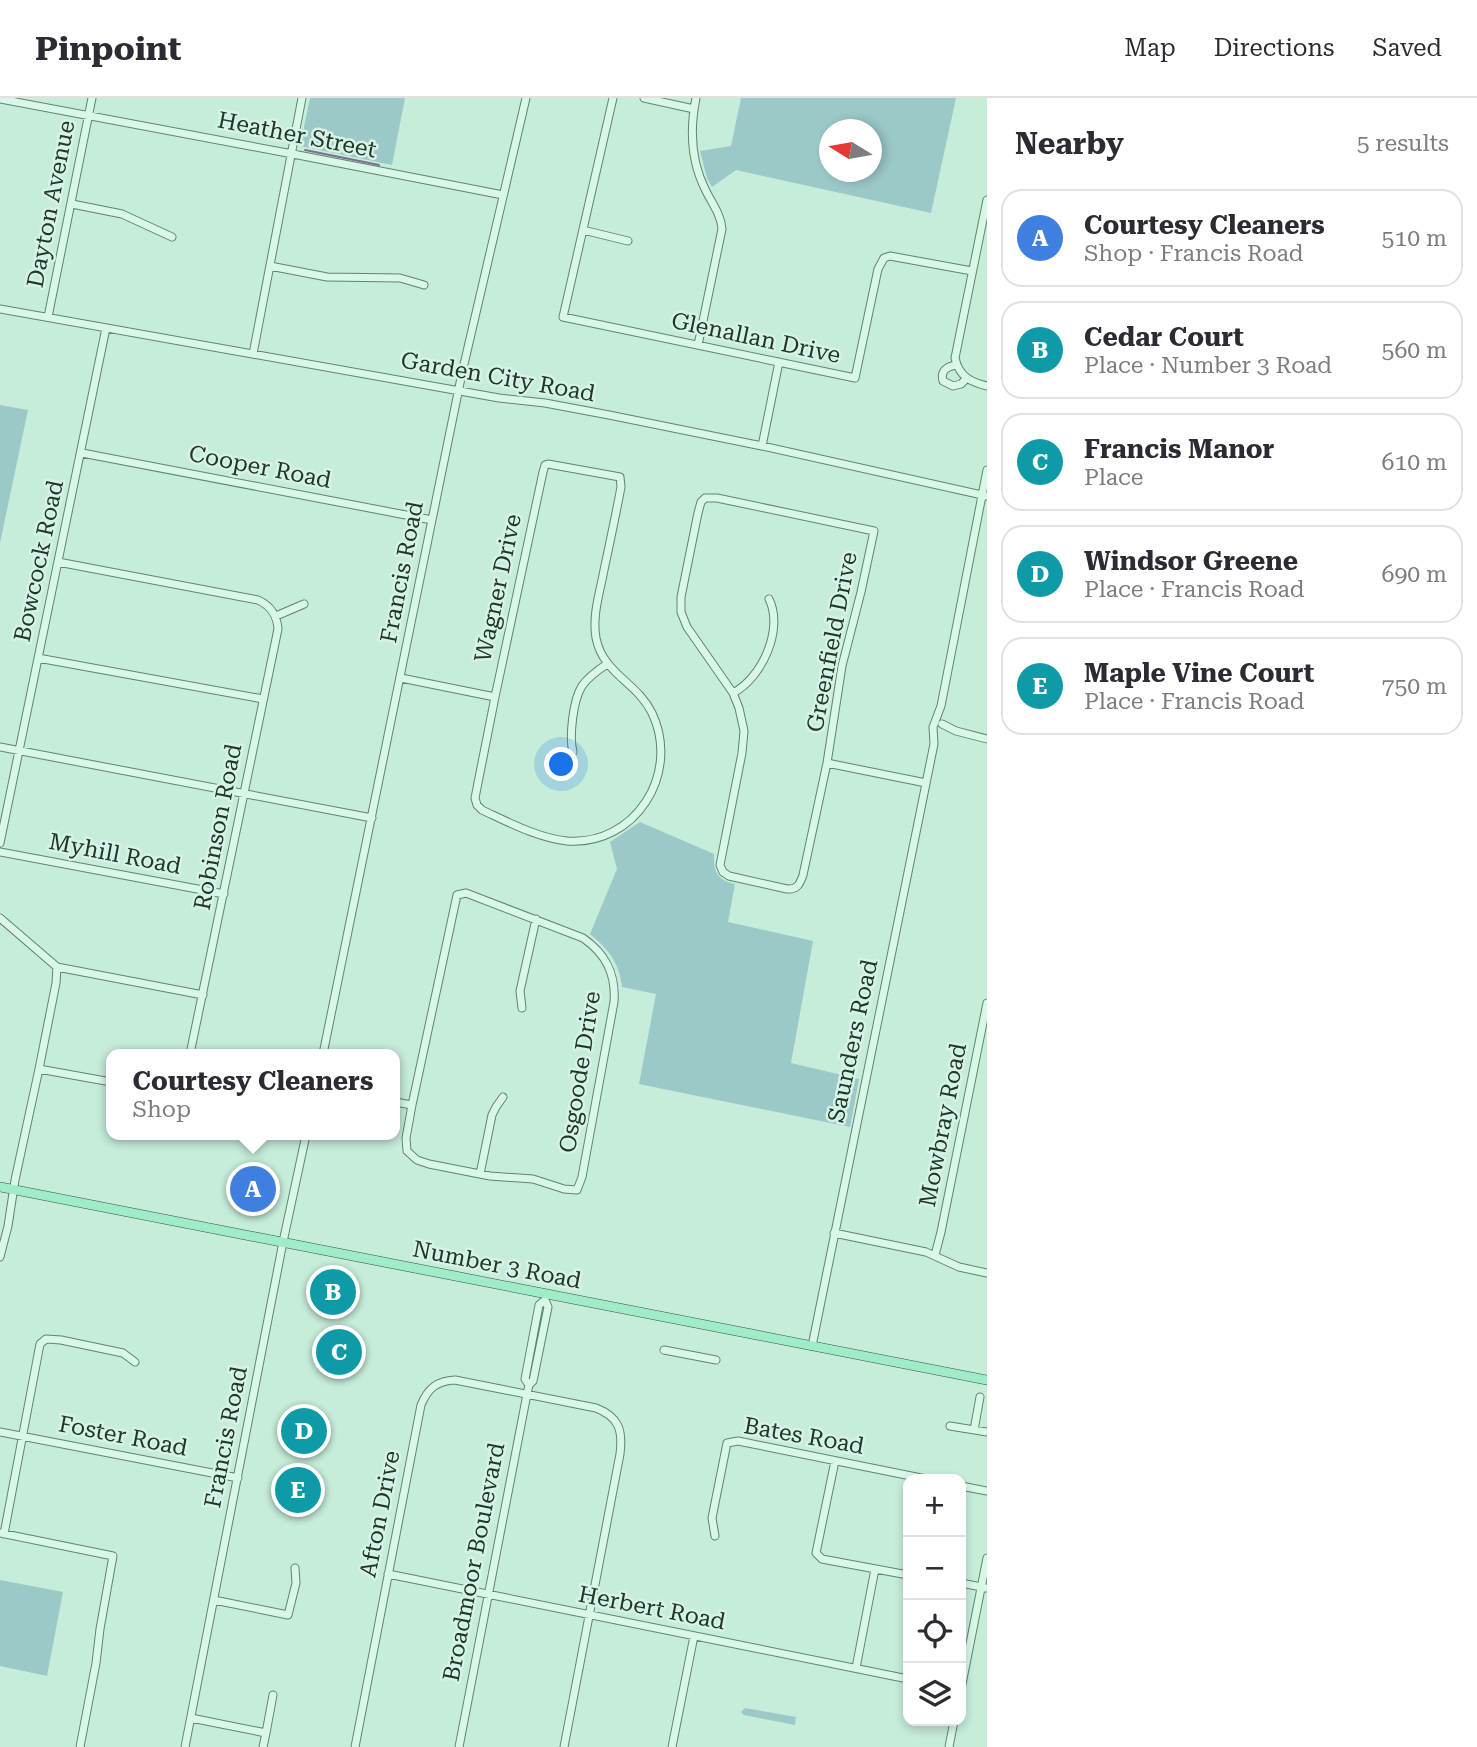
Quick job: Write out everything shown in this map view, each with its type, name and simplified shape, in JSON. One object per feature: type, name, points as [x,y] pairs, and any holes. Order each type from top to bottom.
[{"type":"main road","name":"Number 3 Road","points":[[0,1187],[546,1297],[987,1381]]},
{"type":"street","name":"Dayton Avenue","points":[[48,317],[92,98]]},
{"type":"street","points":[[253,354],[302,98]]},
{"type":"street","name":"Francis Road","points":[[324,1049],[459,390],[526,98]]},
{"type":"street","points":[[613,98],[583,230],[628,241]]},
{"type":"street","points":[[644,98],[694,109]]},
{"type":"street","points":[[696,98],[693,141],[696,162],[722,229],[698,345]]},
{"type":"street","name":"Heather Street","points":[[0,99],[503,195]]},
{"type":"street","points":[[987,200],[955,358],[966,379],[987,386]]},
{"type":"street","points":[[72,204],[122,214],[172,237]]},
{"type":"street","name":"Glenallan Drive","points":[[583,230],[563,317],[855,378],[877,269],[885,257],[972,271]]},
{"type":"street","points":[[270,267],[327,277],[400,278],[424,285]]},
{"type":"street","name":"Garden City Road","points":[[0,309],[499,398],[545,403],[762,446],[984,495]]},
{"type":"street","name":"Bowcock Road","points":[[0,844],[106,328]]},
{"type":"street","points":[[762,446],[779,362]]},
{"type":"street","points":[[957,365],[950,366],[942,373],[943,380],[953,386],[966,379]]},
{"type":"street","name":"Cooper Road","points":[[82,453],[432,520]]},
{"type":"street","name":"Wagner Drive","points":[[545,465],[620,477],[621,486],[595,616],[596,638],[607,664],[645,702],[652,713],[660,737],[661,759],[658,773],[653,790],[642,808],[617,830],[596,838],[574,841],[539,834],[482,810],[477,805],[475,795],[545,465]]},
{"type":"street","name":"Saunders Road","points":[[812,1346],[939,728],[987,470]]},
{"type":"street","name":"Greenfield Drive","points":[[705,498],[717,498],[874,531],[842,666],[827,763],[803,875],[797,887],[786,889],[731,877],[721,869],[720,857],[743,742],[741,716],[733,692],[687,627],[681,612],[681,597],[701,502],[705,498]]},
{"type":"street","points":[[58,562],[258,600],[269,605],[274,612],[304,604]]},
{"type":"street","points":[[733,692],[743,687],[755,675],[765,659],[774,620],[769,599]]},
{"type":"street","name":"Robinson Road","points":[[191,1049],[278,629],[274,612]]},
{"type":"street","points":[[38,658],[263,699]]},
{"type":"street","points":[[573,752],[570,741],[580,690],[592,675],[607,664]]},
{"type":"street","points":[[401,678],[495,697]]},
{"type":"street","points":[[939,728],[987,739]]},
{"type":"street","points":[[0,747],[372,818]]},
{"type":"street","points":[[827,763],[926,783]]},
{"type":"street","name":"Myhill Road","points":[[0,852],[224,894]]},
{"type":"street","name":"Osgoode Drive","points":[[412,1105],[457,895],[466,893],[593,944],[610,965],[615,992],[582,1177],[577,1190],[533,1180],[480,1174]]},
{"type":"street","points":[[0,918],[57,967],[203,995]]},
{"type":"street","points":[[522,1008],[520,991],[536,919]]},
{"type":"street","points":[[0,1257],[56,983],[57,967]]},
{"type":"street","name":"Mowbray Road","points":[[935,1255],[942,1232],[987,1003]]},
{"type":"street","points":[[39,1069],[106,1081]]},
{"type":"street","points":[[400,1103],[412,1105],[405,1144],[410,1155],[429,1164],[480,1174],[492,1115],[503,1097]]},
{"type":"street","name":"Francis Road","points":[[185,1747],[305,1140]]},
{"type":"street","points":[[834,1233],[926,1252],[959,1267],[987,1273]]},
{"type":"street","name":"Broadmoor Boulevard","points":[[459,1747],[528,1390],[525,1379],[539,1306],[546,1297]]},
{"type":"street","points":[[80,1747],[113,1556],[2,1533],[40,1344],[50,1338],[61,1340],[123,1353],[135,1362]]},
{"type":"street","points":[[664,1350],[716,1360]]},
{"type":"street","name":"Afton Drive","points":[[355,1747],[419,1412],[427,1393],[437,1383],[455,1380],[528,1390]]},
{"type":"street","points":[[528,1390],[603,1411],[614,1419],[620,1430],[620,1454],[564,1747]]},
{"type":"street","points":[[974,1430],[981,1397]]},
{"type":"street","points":[[950,1426],[987,1432]]},
{"type":"street","name":"Foster Road","points":[[0,1432],[238,1478]]},
{"type":"street","name":"Bates Road","points":[[715,1536],[712,1518],[727,1443],[738,1441],[903,1474]]},
{"type":"street","points":[[835,1461],[816,1553],[822,1559],[903,1574]]},
{"type":"street","points":[[966,1487],[987,1491]]},
{"type":"street","points":[[966,1667],[984,1587],[987,1558]]},
{"type":"street","points":[[214,1600],[288,1615],[296,1583],[295,1568]]},
{"type":"street","points":[[856,1668],[874,1569]]},
{"type":"street","name":"Herbert Road","points":[[388,1574],[903,1678]]},
{"type":"street","points":[[966,1585],[984,1587]]},
{"type":"street","points":[[672,1747],[694,1636]]},
{"type":"street","points":[[263,1747],[273,1695]]},
{"type":"street","points":[[191,1718],[266,1733]]},
{"type":"street","points":[[949,1747],[953,1726]]},
{"type":"shaded area","points":[[310,98],[405,98],[392,165],[300,146]]},
{"type":"shaded area","points":[[741,98],[956,98],[931,213],[736,170],[712,187],[700,151],[731,146]]},
{"type":"shaded area","points":[[0,405],[28,410],[0,543]]},
{"type":"shaded area","points":[[640,822],[714,854],[714,866],[718,874],[724,880],[735,884],[728,922],[813,941],[791,1063],[859,1079],[850,1127],[639,1084],[656,994],[622,987],[619,971],[612,957],[590,934],[617,869],[610,842]]},
{"type":"shaded area","points":[[0,1580],[63,1592],[47,1676],[0,1666]]},
{"type":"shaded area","points":[[745,1708],[796,1717],[795,1725],[744,1715],[741,1712]]},
{"type":"waterway","points":[[305,150],[379,165]]},
{"type":"place","name":"Courtesy Cleaners","points":[[253,1189]]},
{"type":"place","name":"Cedar Court","points":[[333,1292]]},
{"type":"place","name":"Francis Manor","points":[[339,1352]]},
{"type":"place","name":"Windsor Greene","points":[[304,1431]]},
{"type":"place","name":"Maple Vine Court","points":[[298,1490]]}]
